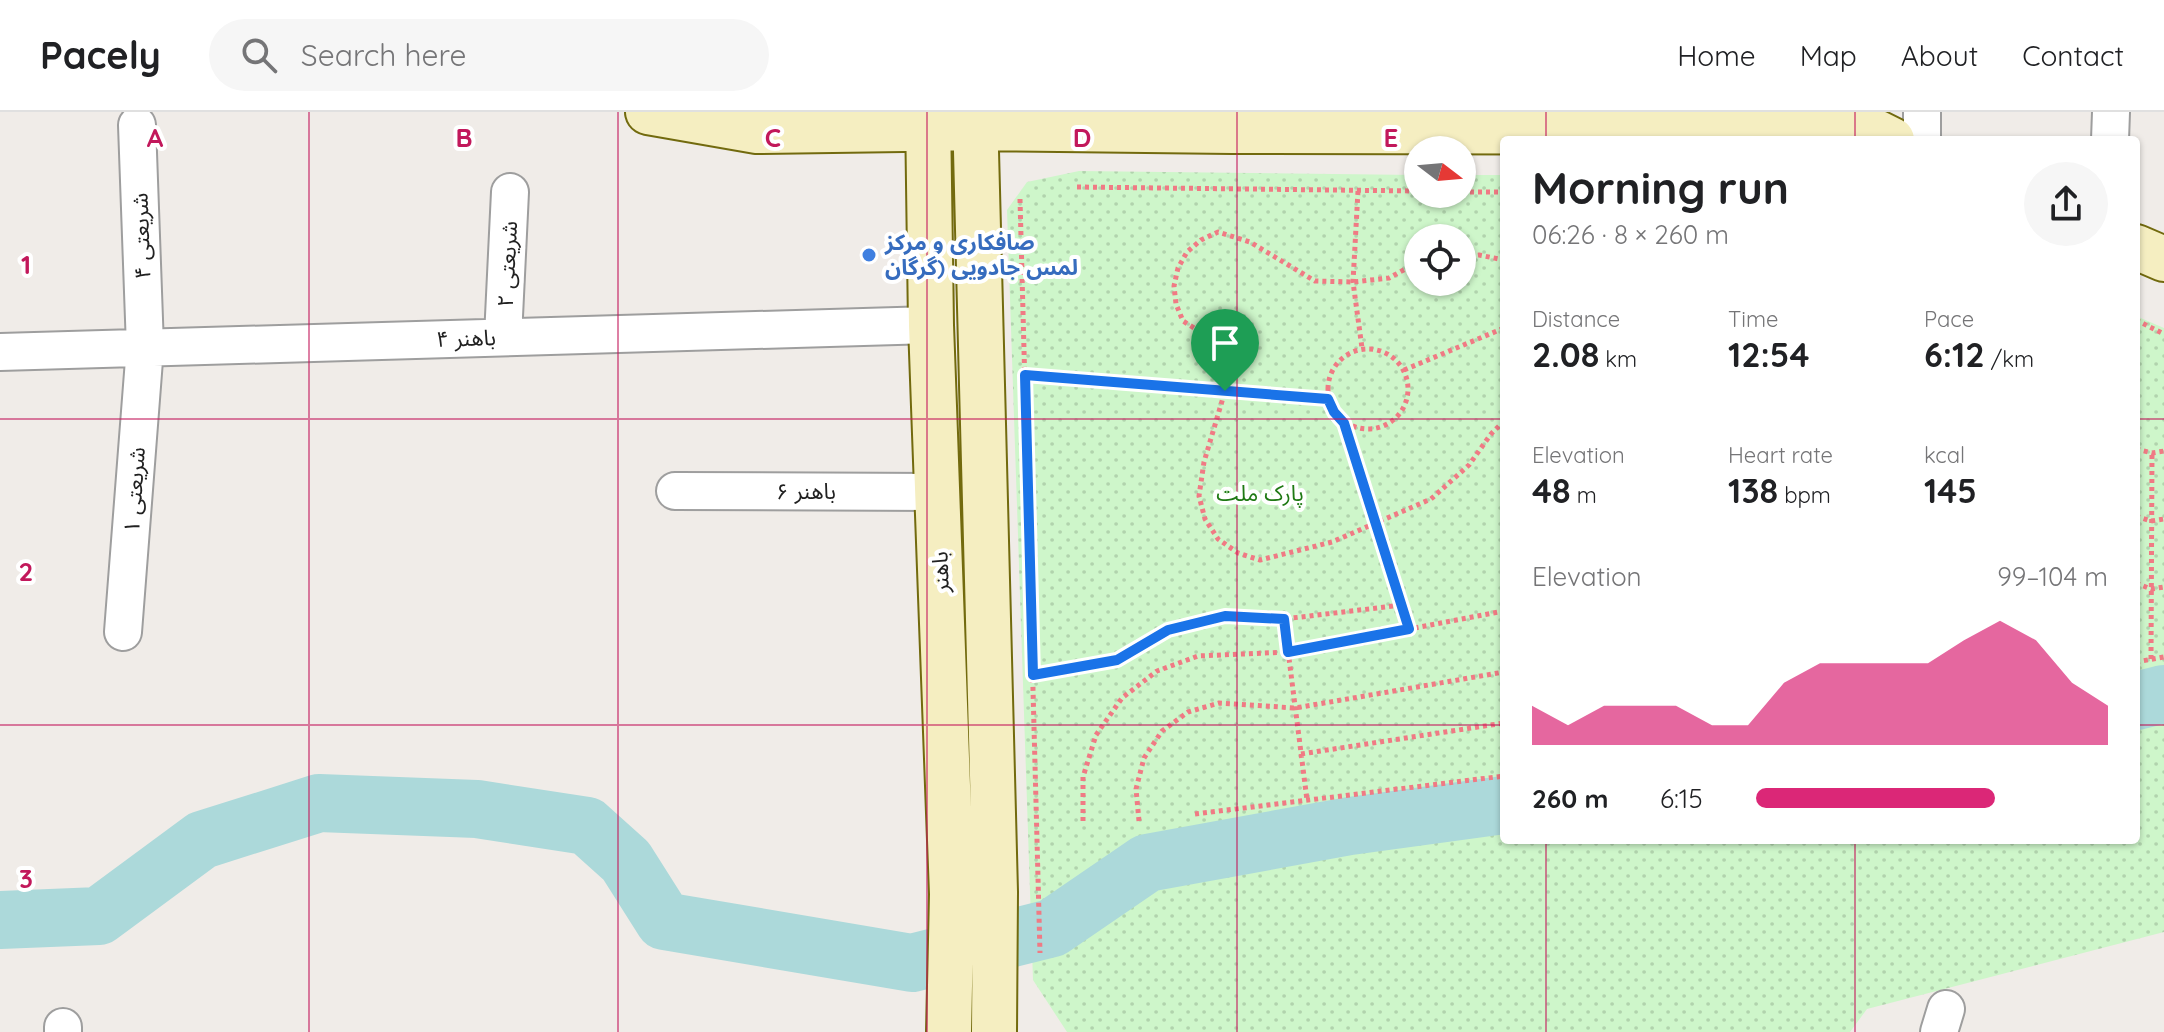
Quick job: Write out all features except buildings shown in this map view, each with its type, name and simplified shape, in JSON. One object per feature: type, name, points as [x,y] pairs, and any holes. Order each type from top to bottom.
[{"type":"main road","points":[[648,112],[757,131],[928,120],[1770,122],[1876,132],[1884,136]]},
{"type":"main road","name":"باهنر","points":[[928,120],[931,325],[952,894],[949,1032]]},
{"type":"main road","points":[[975,120],[995,892],[994,1032]]},
{"type":"main road","points":[[2140,249],[2164,259]]},
{"type":"street","points":[[1922,112],[1922,136]]},
{"type":"street","points":[[2110,136],[2111,112]]},
{"type":"street","name":"۴ شریعتی","points":[[137,125],[145,347]]},
{"type":"street","name":"۲ شریعتی","points":[[503,337],[510,192]]},
{"type":"street","name":"۴ باهنر","points":[[0,352],[931,325]]},
{"type":"street","name":"۱ شریعتی","points":[[123,632],[145,347]]},
{"type":"street","name":"۶ باهنر","points":[[675,491],[938,492]]},
{"type":"path","points":[[1077,187],[1404,191]]},
{"type":"path","points":[[1358,191],[1353,282],[1362,348]]},
{"type":"path","points":[[1476,192],[1500,192]]},
{"type":"path","points":[[1020,199],[1040,953]]},
{"type":"path","points":[[1404,270],[1389,278],[1353,282],[1315,281],[1250,242],[1218,232],[1201,240],[1187,252],[1178,268],[1174,286],[1176,304],[1183,321],[1202,333],[1216,350],[1224,370],[1225,391],[1204,462],[1199,496],[1205,519],[1218,539],[1238,553],[1260,560],[1332,542],[1431,499],[1469,465],[1500,425]]},
{"type":"path","points":[[1476,255],[1500,259]]},
{"type":"path","points":[[2140,322],[2164,334]]},
{"type":"path","points":[[1404,370],[1500,330]]},
{"type":"path","points":[[1344,423],[1358,429],[1373,429],[1388,425],[1400,414],[1407,401],[1408,385],[1404,370],[1394,357],[1379,349],[1362,348],[1346,354],[1334,367],[1328,382],[1328,399],[1344,423],[1409,629]]},
{"type":"path","points":[[1025,375],[1328,399]]},
{"type":"path","points":[[2140,450],[2152,453],[2164,451]]},
{"type":"path","points":[[2151,659],[2152,453]]},
{"type":"path","points":[[2140,517],[2151,521],[2164,519]]},
{"type":"path","points":[[2140,585],[2151,589],[2164,587]]},
{"type":"path","points":[[1033,675],[1117,660],[1168,630],[1225,616],[1284,619],[1402,605]]},
{"type":"path","points":[[1083,821],[1083,777],[1096,735],[1122,698],[1157,671],[1198,656],[1288,652],[1500,612]]},
{"type":"path","points":[[1284,619],[1307,800]]},
{"type":"path","points":[[2140,661],[2164,657]]},
{"type":"path","points":[[1139,821],[1136,789],[1144,758],[1162,731],[1188,712],[1219,703],[1295,708],[1500,673]]},
{"type":"path","points":[[1301,754],[1500,724]]},
{"type":"path","points":[[1195,814],[1500,776]]},
{"type":"green space","name":"پارک ملت","points":[[1079,171],[1404,175],[1404,208],[1476,208],[1476,175],[1500,175],[1500,844],[2140,844],[2140,318],[2164,328],[2164,932],[1867,1009],[1850,1032],[1067,1032],[1033,980],[1007,210],[1027,182]]},
{"type":"waterway","points":[[2140,700],[2164,694]]},
{"type":"waterway","points":[[0,920],[99,916],[202,840],[319,803],[477,809],[587,826],[626,861],[664,921],[912,963],[1052,928],[1147,863],[1350,826],[1500,806]]},
{"type":"place","name":"صافکاری و مرکز لمس جادویی (گرگان","points":[[869,255]]},
{"type":"route","points":[[1025,375],[1225,391],[1328,399],[1344,423],[1409,629],[1288,652],[1284,619],[1225,616],[1168,630],[1117,660],[1033,675],[1025,375]]}]
